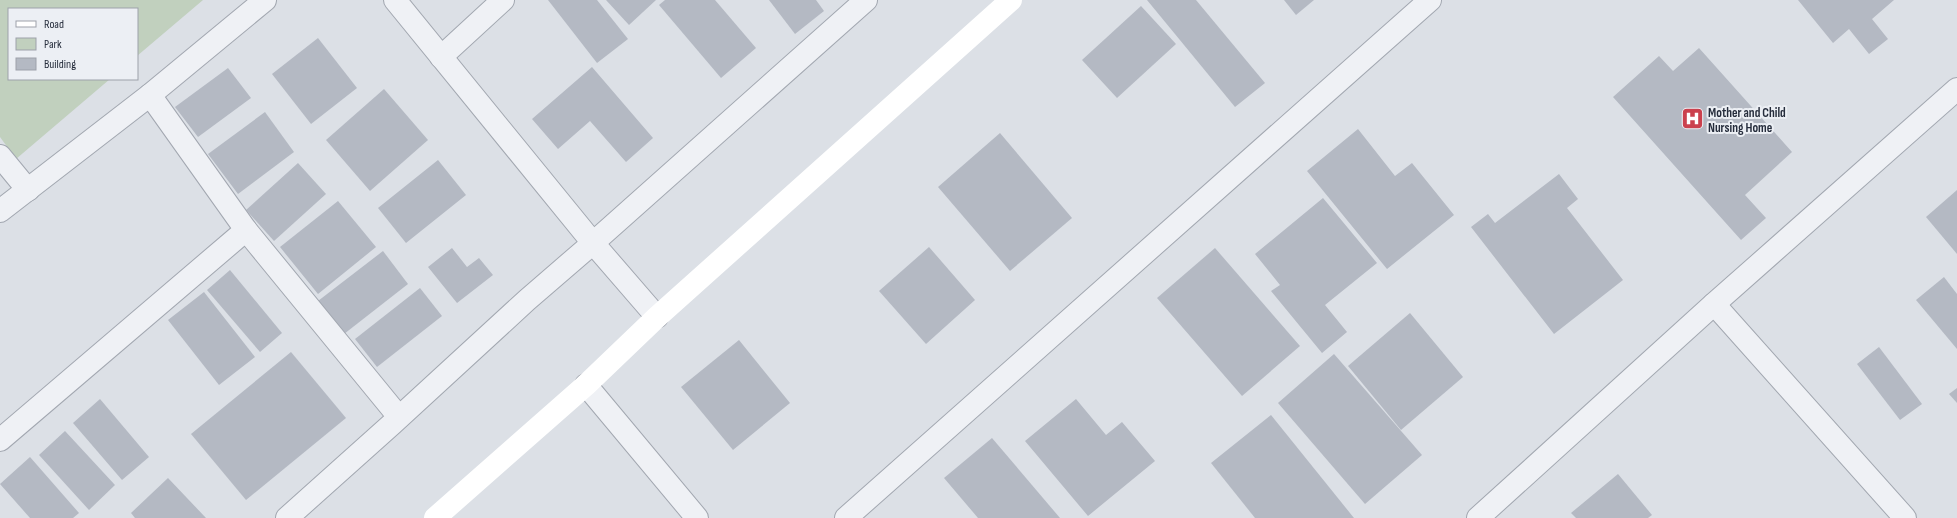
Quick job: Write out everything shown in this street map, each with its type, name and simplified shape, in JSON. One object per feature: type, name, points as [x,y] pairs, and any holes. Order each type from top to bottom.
[{"type":"street","points":[[0,211],[150,94],[265,0]]},
{"type":"street","points":[[395,0],[593,243],[657,318]]},
{"type":"street","points":[[441,57],[503,0]]},
{"type":"street","points":[[286,518],[400,417],[527,300],[866,0]]},
{"type":"street","points":[[435,518],[586,385],[657,318],[1011,0]]},
{"type":"street","points":[[846,518],[1430,0]]},
{"type":"street","points":[[1478,518],[1714,304],[1957,89]]},
{"type":"street","points":[[150,94],[246,230],[400,417]]},
{"type":"street","points":[[0,156],[28,190]]},
{"type":"street","points":[[0,440],[246,230]]},
{"type":"street","points":[[1714,304],[1905,518]]},
{"type":"street","points":[[586,385],[697,518]]},
{"type":"green space","points":[[0,0],[203,0],[138,55],[138,8],[8,8],[8,80],[109,80],[16,159],[0,137]]},
{"type":"building","points":[[548,0],[597,0],[628,39],[597,63]]},
{"type":"building","points":[[606,0],[656,0],[629,25]]},
{"type":"building","points":[[665,0],[715,0],[756,48],[721,78],[659,5]]},
{"type":"building","points":[[769,0],[816,0],[824,11],[795,34]]},
{"type":"building","points":[[1147,0],[1196,0],[1265,83],[1235,107]]},
{"type":"building","points":[[1284,0],[1314,0],[1296,15]]},
{"type":"building","points":[[1798,0],[1894,0],[1872,19],[1888,39],[1869,54],[1849,29],[1833,43]]},
{"type":"building","points":[[1141,6],[1176,44],[1117,98],[1082,60]]},
{"type":"building","points":[[318,38],[357,88],[311,124],[272,74]]},
{"type":"building","points":[[1699,48],[1792,152],[1745,195],[1766,218],[1741,240],[1613,97],[1659,56],[1673,71]]},
{"type":"building","points":[[592,67],[653,138],[626,162],[590,121],[558,149],[532,119]]},
{"type":"building","points":[[228,68],[251,98],[198,137],[175,107]]},
{"type":"building","points":[[384,89],[428,140],[370,191],[326,140]]},
{"type":"building","points":[[265,112],[294,152],[238,194],[208,154]]},
{"type":"building","points":[[1358,129],[1395,176],[1412,163],[1454,215],[1387,269],[1307,171]]},
{"type":"building","points":[[1000,133],[1072,218],[1010,271],[938,187]]},
{"type":"building","points":[[438,160],[466,195],[406,243],[378,208]]},
{"type":"building","points":[[298,163],[326,194],[274,241],[246,210]]},
{"type":"building","points":[[1559,174],[1578,199],[1567,208],[1623,280],[1554,334],[1471,227],[1488,214],[1495,223]]},
{"type":"building","points":[[1957,190],[1957,254],[1926,217]]},
{"type":"building","points":[[1323,198],[1377,263],[1325,305],[1347,332],[1322,353],[1271,291],[1280,285],[1255,254]]},
{"type":"building","points":[[338,201],[376,247],[318,294],[280,247]]},
{"type":"building","points":[[929,247],[975,300],[926,344],[879,291]]},
{"type":"building","points":[[452,248],[467,267],[479,258],[493,275],[457,303],[428,267]]},
{"type":"building","points":[[1215,248],[1300,346],[1242,396],[1157,298]]},
{"type":"building","points":[[383,251],[408,284],[344,334],[318,301]]},
{"type":"building","points":[[230,270],[282,333],[260,352],[207,290]]},
{"type":"building","points":[[1944,277],[1957,294],[1957,349],[1916,300]]},
{"type":"building","points":[[420,288],[442,316],[377,367],[355,339]]},
{"type":"building","points":[[204,292],[255,357],[219,385],[168,320]]},
{"type":"building","points":[[1410,313],[1463,377],[1401,430],[1348,366]]},
{"type":"building","points":[[739,340],[790,403],[733,450],[681,387]]},
{"type":"building","points":[[1879,347],[1922,404],[1900,420],[1857,364]]},
{"type":"building","points":[[291,352],[346,418],[246,500],[191,434]]},
{"type":"building","points":[[1334,354],[1422,455],[1365,504],[1278,403]]},
{"type":"building","points":[[1957,388],[1957,403],[1949,394]]},
{"type":"building","points":[[100,399],[149,457],[122,480],[73,423]]},
{"type":"building","points":[[1076,399],[1106,435],[1122,422],[1155,461],[1088,516],[1025,441]]},
{"type":"building","points":[[1271,415],[1354,518],[1255,518],[1211,463]]},
{"type":"building","points":[[65,431],[115,485],[89,510],[39,455]]},
{"type":"building","points":[[992,438],[1060,518],[978,518],[944,478]]},
{"type":"building","points":[[30,457],[79,513],[73,518],[30,518],[0,484]]},
{"type":"building","points":[[1618,474],[1652,515],[1648,518],[1576,518],[1571,513]]},
{"type":"building","points":[[168,478],[206,518],[135,518],[131,513]]},
{"type":"place","name":"Mother and Child Nursing Home","points":[[1692,119]]}]
